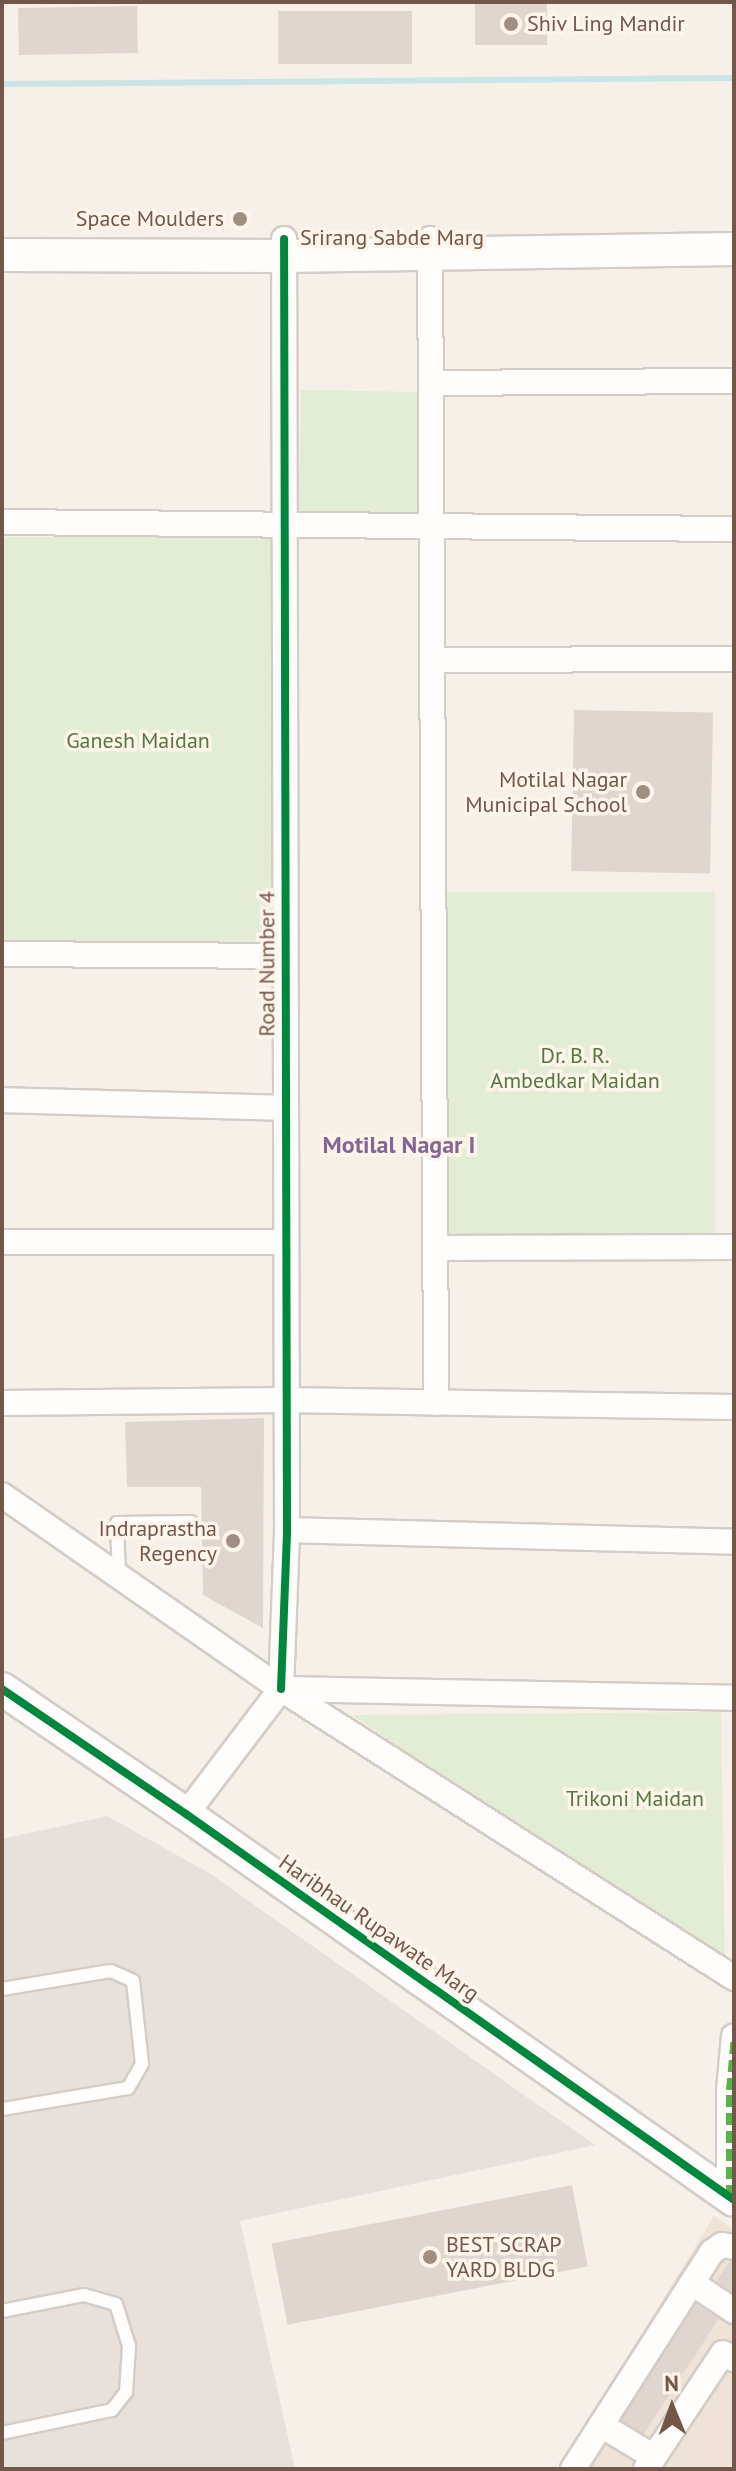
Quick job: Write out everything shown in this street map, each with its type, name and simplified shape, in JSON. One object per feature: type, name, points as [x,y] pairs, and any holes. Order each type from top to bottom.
[{"type":"street","name":"Srirang Sabde Marg","points":[[2,238],[94,247],[284,248],[734,236]]},
{"type":"street","points":[[436,1403],[430,246],[734,249]]},
{"type":"street","points":[[2,255],[94,247]]},
{"type":"street","name":"Road Number 4","points":[[281,1689],[287,1530],[284,1400],[284,248]]},
{"type":"street","points":[[431,383],[734,381]]},
{"type":"street","points":[[2,522],[734,529]]},
{"type":"street","points":[[432,660],[734,659]]},
{"type":"street","points":[[2,954],[284,956]]},
{"type":"street","points":[[2,1100],[286,1108]]},
{"type":"street","points":[[2,1242],[284,1242]]},
{"type":"street","points":[[435,1248],[734,1247]]},
{"type":"street","points":[[2,1403],[284,1400],[734,1407]]},
{"type":"street","points":[[2,1495],[281,1689],[734,1978]]},
{"type":"street","points":[[287,1530],[734,1542]]},
{"type":"street","name":"Haribhau Rupawate Marg","points":[[2,1689],[186,1814],[732,2198]]},
{"type":"street","points":[[281,1689],[734,1698]]},
{"type":"street","points":[[186,1814],[281,1689]]},
{"type":"street","points":[[732,2198],[729,2090],[734,2036]]},
{"type":"street","points":[[573,2469],[716,2247],[734,2247]]},
{"type":"street","points":[[692,2283],[734,2311]]},
{"type":"street","points":[[601,2425],[650,2463],[730,2349]]},
{"type":"lane","points":[[119,1576],[117,1523],[191,1522]]},
{"type":"lane","points":[[2,1989],[111,1971],[133,1981],[142,2064],[128,2088],[2,2109]]},
{"type":"lane","points":[[2,2311],[84,2295],[116,2304],[129,2346],[126,2392],[112,2410],[2,2433]]},
{"type":"shaded area","points":[[107,1816],[209,1873],[595,2145],[240,2221],[295,2469],[2,2469],[2,1839]]},
{"type":"shaded area","points":[[714,2216],[734,2230],[734,2469],[559,2469]]},
{"type":"green space","points":[[301,390],[419,392],[417,516],[299,514]]},
{"type":"green space","name":"Ganesh Maidan","points":[[2,537],[274,537],[274,951],[2,951]]},
{"type":"green space","name":"Dr. B. R. Ambedkar Maidan","points":[[433,892],[715,892],[715,1239],[433,1239]]},
{"type":"green space","name":"Trikoni Maidan","points":[[721,1712],[725,1972],[700,1947],[352,1715]]},
{"type":"building","name":"Shiv Ling Mandir","points":[[475,2],[547,2],[547,45],[475,45]]},
{"type":"building","points":[[137,6],[138,53],[19,55],[18,8]]},
{"type":"building","points":[[278,11],[412,11],[412,64],[278,64]]},
{"type":"building","name":"Motilal Nagar Municipal School","points":[[574,710],[713,712],[710,873],[571,871]]},
{"type":"building","name":"Indraprastha Regency","points":[[264,1418],[263,1628],[203,1595],[201,1487],[127,1487],[125,1422]]},
{"type":"building","name":"BEST SCRAP YARD BLDG","points":[[572,2185],[588,2266],[287,2325],[272,2243]]},
{"type":"building","points":[[730,2261],[734,2262],[734,2293],[716,2281]]},
{"type":"building","points":[[696,2304],[719,2319],[643,2434],[621,2420]]},
{"type":"waterway","points":[[2,84],[734,78]]},
{"type":"marked path","points":[[729,2197],[729,2090],[734,2036]]},
{"type":"cycle path","points":[[281,1689],[287,1530],[284,239]]},
{"type":"cycle path","points":[[2,1689],[186,1814],[734,2200]]},
{"type":"place","name":"Shiv Ling Mandir","points":[[511,24]]},
{"type":"place","name":"Space Moulders","points":[[240,219]]},
{"type":"place","name":"Motilal Nagar Municipal School","points":[[643,792]]},
{"type":"place","name":"Indraprastha Regency","points":[[233,1541]]},
{"type":"place","name":"BEST SCRAP YARD BLDG","points":[[430,2257]]},
{"type":"district","name":"Motilal Nagar I","points":[[399,1145]]}]
